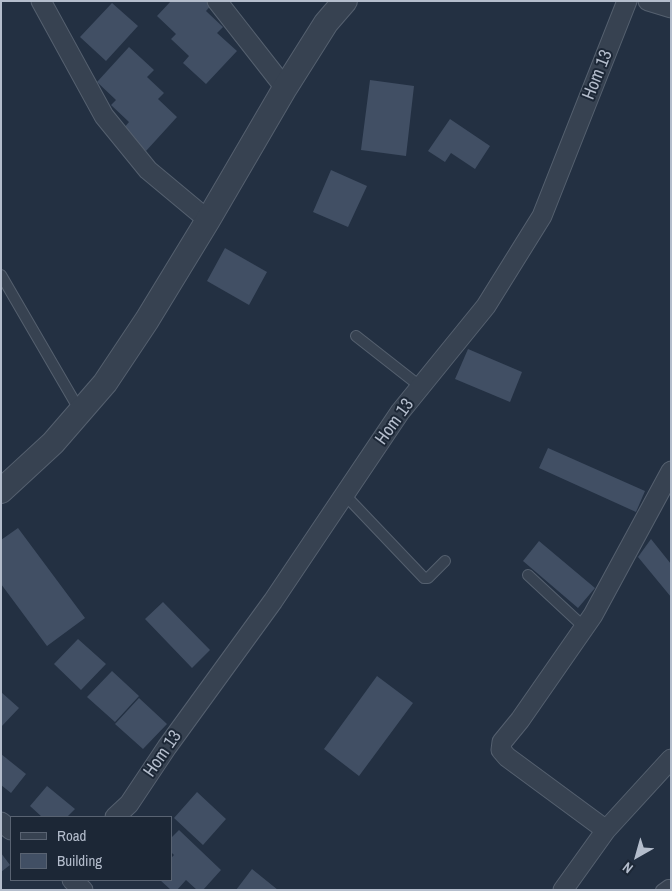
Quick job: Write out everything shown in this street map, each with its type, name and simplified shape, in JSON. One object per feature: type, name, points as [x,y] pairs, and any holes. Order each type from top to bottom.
[{"type":"street","points":[[41,1],[104,116],[148,170],[208,220]]},
{"type":"street","points":[[217,1],[285,88]]},
{"type":"street","points":[[1,491],[53,443],[110,375],[147,320],[208,220],[285,88],[326,23],[345,1]]},
{"type":"street","name":"Hom 13","points":[[116,816],[129,804],[167,747],[273,601],[400,412],[486,306],[542,216],[627,1]]},
{"type":"street","points":[[648,1],[671,8]]},
{"type":"street","points":[[606,830],[507,757],[501,750],[502,742],[520,720],[594,615],[670,477]]},
{"type":"street","points":[[563,890],[606,830],[671,759]]},
{"type":"street","points":[[73,881],[83,890]]},
{"type":"lane","points":[[2,279],[80,411]]},
{"type":"lane","points":[[356,336],[421,387]]},
{"type":"lane","points":[[345,495],[424,578],[428,578],[446,562]]},
{"type":"lane","points":[[528,575],[585,628]]},
{"type":"lane","points":[[661,890],[671,885]]},
{"type":"building","points":[[171,1],[211,1],[213,3],[206,11],[223,27],[217,33],[237,51],[206,84],[183,63],[189,56],[171,39],[176,34],[157,16]]},
{"type":"building","points":[[112,3],[138,26],[106,61],[80,37]]},
{"type":"building","points":[[129,47],[154,70],[147,77],[164,93],[158,99],[177,117],[146,151],[123,129],[129,122],[111,105],[116,100],[97,82]]},
{"type":"building","points":[[370,80],[414,86],[406,156],[361,150]]},
{"type":"building","points":[[450,119],[490,146],[475,169],[451,153],[445,162],[428,151]]},
{"type":"building","points":[[331,170],[367,186],[348,227],[313,212]]},
{"type":"building","points":[[225,248],[267,272],[249,305],[207,281]]},
{"type":"building","points":[[468,349],[522,372],[510,402],[455,379]]},
{"type":"building","points":[[548,448],[645,491],[636,512],[539,468]]},
{"type":"building","points":[[18,528],[85,618],[47,646],[1,584],[1,540]]},
{"type":"building","points":[[651,539],[671,564],[671,597],[638,557]]},
{"type":"building","points":[[539,541],[595,588],[578,608],[523,561]]},
{"type":"building","points":[[163,602],[210,650],[192,668],[145,619]]},
{"type":"building","points":[[78,639],[106,664],[81,690],[54,664]]},
{"type":"building","points":[[112,671],[139,696],[115,722],[87,697]]},
{"type":"building","points":[[377,676],[413,703],[359,776],[324,749]]},
{"type":"building","points":[[1,692],[19,708],[1,727]]},
{"type":"building","points":[[139,698],[167,724],[143,749],[115,724]]},
{"type":"building","points":[[1,754],[26,774],[11,793],[1,785]]},
{"type":"building","points":[[47,786],[75,809],[68,816],[41,816],[30,806]]},
{"type":"building","points":[[197,792],[226,819],[203,845],[174,818]]},
{"type":"building","points":[[179,830],[221,870],[203,890],[197,890],[186,880],[177,890],[171,890],[161,881],[172,881],[172,857],[174,855],[172,853],[172,837]]},
{"type":"building","points":[[1,853],[10,865],[1,872]]},
{"type":"building","points":[[252,869],[278,890],[236,890]]}]
